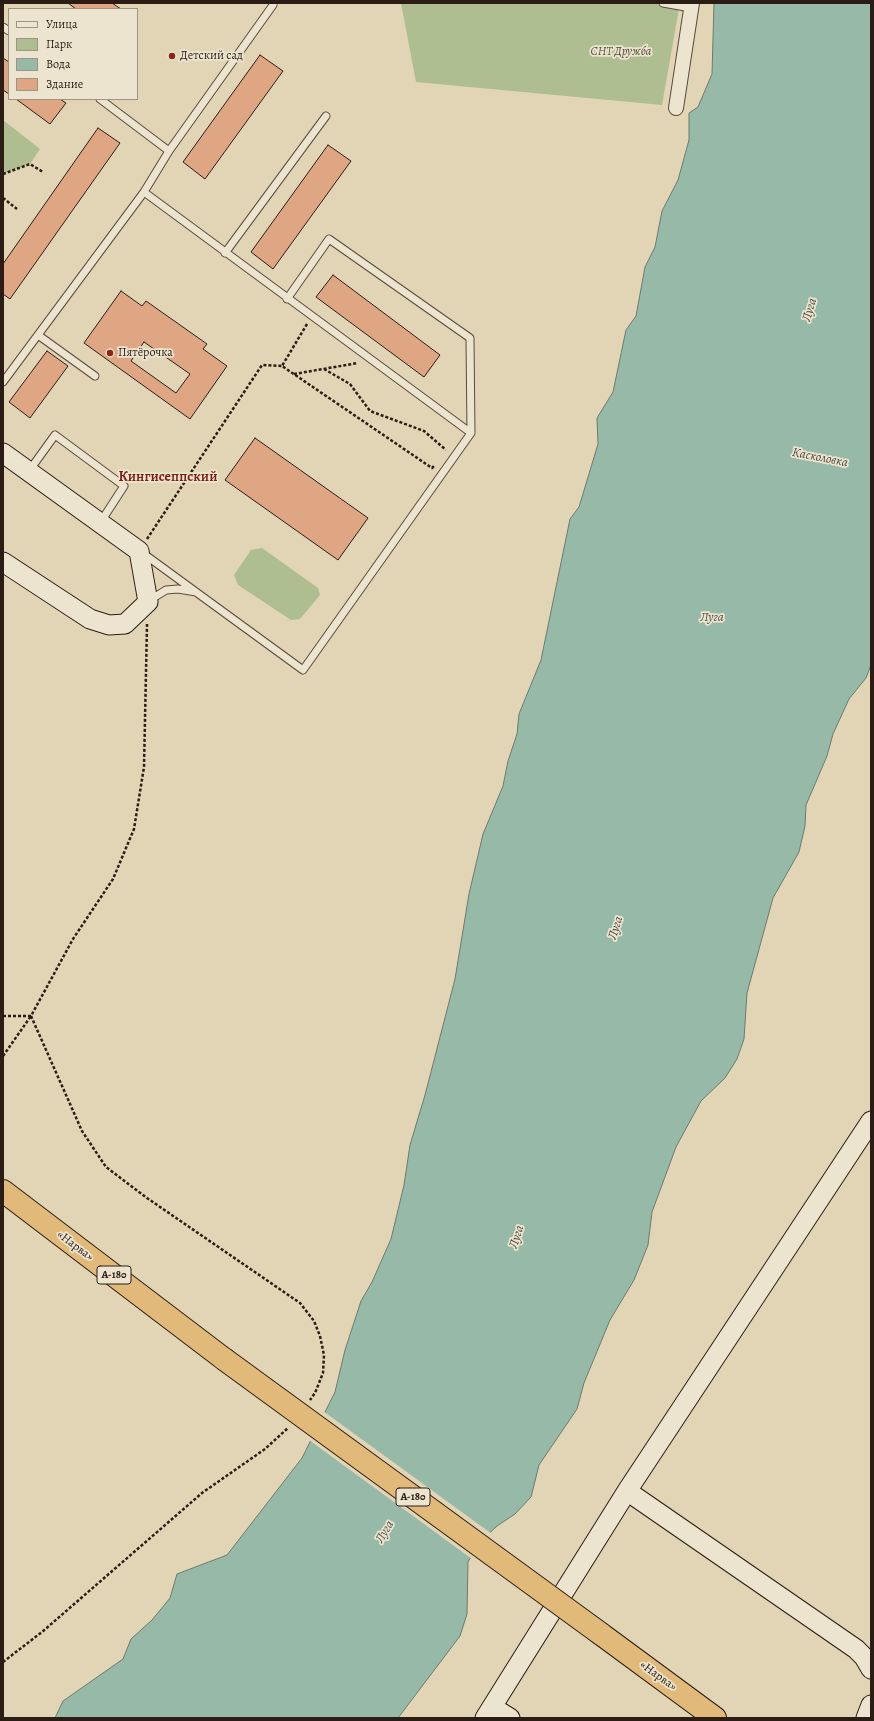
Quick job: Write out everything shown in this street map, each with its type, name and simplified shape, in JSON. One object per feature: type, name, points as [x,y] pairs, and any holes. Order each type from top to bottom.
[{"type":"highway","name":"«Нарва»","points":[[3,1191],[224,1359],[715,1718]]},
{"type":"street","points":[[676,108],[691,6]]},
{"type":"street","points":[[3,453],[139,551],[148,602],[125,624],[109,625],[90,619],[3,562]]},
{"type":"street","points":[[510,1718],[488,1712],[627,1491],[871,1121]]},
{"type":"street","points":[[627,1491],[856,1649],[864,1657],[871,1669]]},
{"type":"street","points":[[866,1718],[871,1705]]},
{"type":"lane","points":[[663,3],[691,6]]},
{"type":"lane","points":[[3,382],[144,192],[169,151],[273,6]]},
{"type":"lane","points":[[101,100],[169,151]]},
{"type":"lane","points":[[225,253],[326,116]]},
{"type":"lane","points":[[144,192],[471,433]]},
{"type":"lane","points":[[139,551],[304,670],[471,433],[470,338],[329,239],[288,299]]},
{"type":"lane","points":[[38,335],[95,376]]},
{"type":"lane","points":[[29,471],[55,435],[124,486],[100,523]]},
{"type":"lane","points":[[148,602],[166,590],[178,589],[196,592]]},
{"type":"path","points":[[3,174],[30,164],[43,172]]},
{"type":"path","points":[[3,198],[17,209]]},
{"type":"path","points":[[282,366],[312,317]]},
{"type":"path","points":[[294,374],[372,361]]},
{"type":"path","points":[[139,551],[262,365],[282,366],[432,468],[437,462]]},
{"type":"path","points":[[324,369],[350,384],[370,411],[424,431],[446,450]]},
{"type":"path","points":[[441,456],[463,427]]},
{"type":"path","points":[[3,1056],[31,1016],[73,939],[113,879],[134,829],[144,767],[148,602]]},
{"type":"path","points":[[3,1016],[31,1016]]},
{"type":"path","points":[[31,1016],[82,1131],[106,1167],[147,1198],[300,1303],[314,1321],[320,1336],[324,1355],[323,1373],[315,1393],[308,1404]]},
{"type":"path","points":[[3,1662],[42,1632],[202,1493],[265,1448],[291,1425]]},
{"type":"green space","name":"СНТ Дружба","points":[[401,3],[680,3],[662,105],[416,82]]},
{"type":"green space","points":[[3,120],[40,149],[30,164],[3,174]]},
{"type":"green space","points":[[262,548],[318,588],[320,595],[300,619],[291,620],[238,585],[234,575],[251,550]]},
{"type":"water","name":"Луга","points":[[714,3],[871,3],[871,665],[866,678],[849,699],[833,734],[827,756],[806,805],[805,826],[799,852],[773,898],[747,993],[744,1039],[737,1059],[725,1078],[701,1101],[676,1147],[652,1212],[648,1245],[634,1280],[610,1320],[584,1383],[577,1409],[539,1465],[531,1497],[515,1514],[497,1526],[478,1544],[468,1562],[467,1614],[460,1636],[398,1718],[55,1718],[63,1701],[123,1659],[131,1639],[152,1620],[170,1598],[177,1574],[227,1555],[302,1458],[335,1392],[345,1350],[361,1301],[372,1282],[391,1239],[404,1185],[410,1145],[425,1095],[455,979],[469,894],[483,834],[503,786],[508,761],[517,734],[519,714],[541,660],[570,519],[579,507],[598,444],[597,418],[613,392],[626,330],[636,316],[645,267],[655,247],[662,211],[678,180],[689,140],[689,113],[698,107],[712,74]]},
{"type":"pier","points":[[323,1411],[492,1534],[480,1545],[472,1559],[309,1440]]},
{"type":"building","points":[[68,3],[112,3],[120,8],[75,8]]},
{"type":"building","points":[[260,55],[283,71],[205,179],[183,162]]},
{"type":"building","points":[[3,58],[8,61],[8,93],[3,90]]},
{"type":"building","points":[[17,100],[62,100],[66,103],[50,124]]},
{"type":"building","points":[[98,128],[120,143],[10,299],[3,294],[3,264]]},
{"type":"building","points":[[328,145],[351,161],[273,269],[251,252]]},
{"type":"building","points":[[333,275],[440,355],[424,377],[316,297]]},
{"type":"building","points":[[121,291],[142,306],[146,301],[207,344],[203,349],[227,366],[190,419],[84,343]],"holes":[[[144,342],[190,374],[176,393],[131,361]]]},
{"type":"building","points":[[47,351],[68,366],[30,418],[9,402]]},
{"type":"building","points":[[255,438],[368,518],[338,560],[225,480]]},
{"type":"place","name":"Детский сад","points":[[172,56]]},
{"type":"place","name":"Пятёрочка","points":[[110,353]]},
{"type":"district","name":"Кингисеппский","points":[[168,478]]},
{"type":"water label","name":"Касколовка","points":[[820,458]]}]
